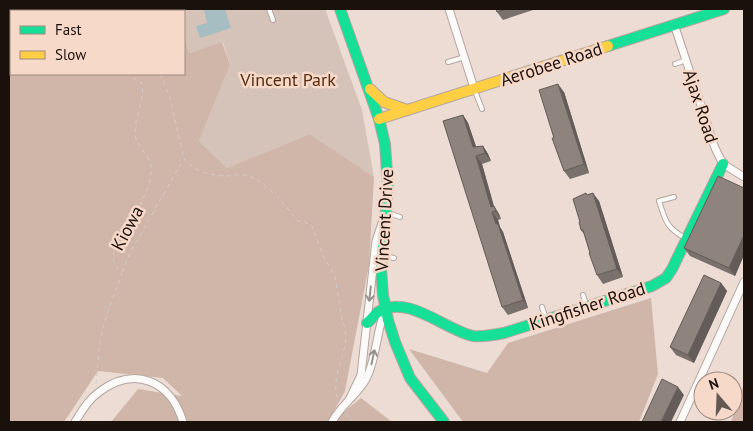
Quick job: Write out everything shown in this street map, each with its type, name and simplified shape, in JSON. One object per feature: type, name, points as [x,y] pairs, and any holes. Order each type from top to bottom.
[{"type":"street","name":"Vincent Drive","points":[[340,9],[368,86],[386,144],[388,165],[381,284],[386,309],[395,342],[410,378],[444,422]]},
{"type":"street","points":[[449,9],[474,88]]},
{"type":"street","name":"Aerobee Road","points":[[379,119],[724,9]]},
{"type":"street","name":"Ajax Road","points":[[674,24],[714,148],[723,164],[744,177]]},
{"type":"street","points":[[368,86],[384,102],[408,110]]},
{"type":"street","points":[[386,144],[390,125],[399,115],[408,110]]},
{"type":"street","name":"Kingfisher Road","points":[[386,309],[396,306],[416,309],[472,336],[486,337],[504,333],[659,282],[666,278],[672,269],[723,164]]},
{"type":"street","points":[[350,398],[361,375],[376,241],[386,212]]},
{"type":"street","points":[[680,422],[744,282]]},
{"type":"street","points":[[367,323],[386,309]]},
{"type":"street","points":[[332,422],[341,408],[363,384],[370,370],[386,309]]},
{"type":"street","points":[[75,422],[86,405],[98,392],[124,380],[136,378],[156,384],[170,395],[179,409],[183,422]]},
{"type":"lane","points":[[269,9],[273,20]]},
{"type":"lane","points":[[448,62],[465,57]]},
{"type":"lane","points":[[676,64],[686,60]]},
{"type":"lane","points":[[474,88],[482,108]]},
{"type":"lane","points":[[674,197],[659,201],[670,229],[686,239]]},
{"type":"lane","points":[[386,212],[400,217]]},
{"type":"lane","points":[[382,256],[394,258]]},
{"type":"lane","points":[[583,295],[587,306]]},
{"type":"lane","points":[[542,308],[546,319]]},
{"type":"path","name":"Kiowa","points":[[98,392],[96,385],[100,340],[104,323],[122,273],[114,264],[112,256],[114,249],[137,214],[151,176],[151,165],[135,136],[136,120],[143,95],[142,83],[128,75]]},
{"type":"path","points":[[160,75],[170,98],[184,159],[188,165],[210,174],[250,176],[283,201],[298,221],[312,226],[321,250],[335,277],[342,320],[345,325],[345,343],[342,360],[336,374],[335,392],[341,408],[353,422]]},
{"type":"path","points":[[122,273],[132,249],[184,159]]},
{"type":"green space","name":"Vincent Park","points":[[325,9],[362,110],[374,177],[310,134],[227,168],[199,141],[230,65],[223,42],[190,53],[185,42],[185,10],[170,10]]},
{"type":"shaded area","points":[[9,9],[169,9],[10,10],[10,75],[185,75],[185,42],[190,53],[222,42],[230,65],[199,141],[227,168],[310,134],[374,177],[369,265],[345,391],[328,422],[111,422],[138,389],[182,396],[163,378],[98,371],[64,422],[9,422]]},
{"type":"shaded area","points":[[651,298],[658,374],[639,422],[463,422],[409,349],[487,373],[508,343]]},
{"type":"shaded area","points":[[744,384],[744,422],[731,422],[743,421]]},
{"type":"shaded area","points":[[361,398],[392,422],[337,422],[340,415]]},
{"type":"water","points":[[225,9],[231,28],[200,38],[196,26],[207,23],[204,10]]},
{"type":"building","points":[[496,9],[507,9],[497,12]]},
{"type":"building","points":[[558,84],[584,164],[564,171],[552,138],[554,138],[539,90]]},
{"type":"building","points":[[463,115],[473,147],[483,146],[485,153],[476,156],[491,207],[494,206],[496,211],[492,212],[496,224],[498,224],[523,300],[502,307],[443,121]]},
{"type":"building","points":[[718,176],[744,188],[744,235],[729,268],[684,248]]},
{"type":"building","points":[[586,193],[587,195],[593,193],[617,269],[597,275],[583,230],[581,230],[573,199]]},
{"type":"building","points":[[704,275],[721,283],[688,355],[670,347]]},
{"type":"building","points":[[662,379],[678,387],[661,422],[642,422]]},
{"type":"traffic: fast","points":[[340,9],[379,119],[385,144],[388,187],[381,268],[383,295],[388,320],[410,378],[444,422]]},
{"type":"traffic: fast","points":[[608,46],[724,9]]},
{"type":"traffic: fast","points":[[367,323],[378,312],[389,307],[401,307],[426,315],[473,336],[488,336],[504,333],[652,286],[666,278],[672,269],[723,164]]},
{"type":"traffic: slow","points":[[379,119],[608,46]]},
{"type":"traffic: slow","points":[[370,89],[384,102],[407,110]]}]
